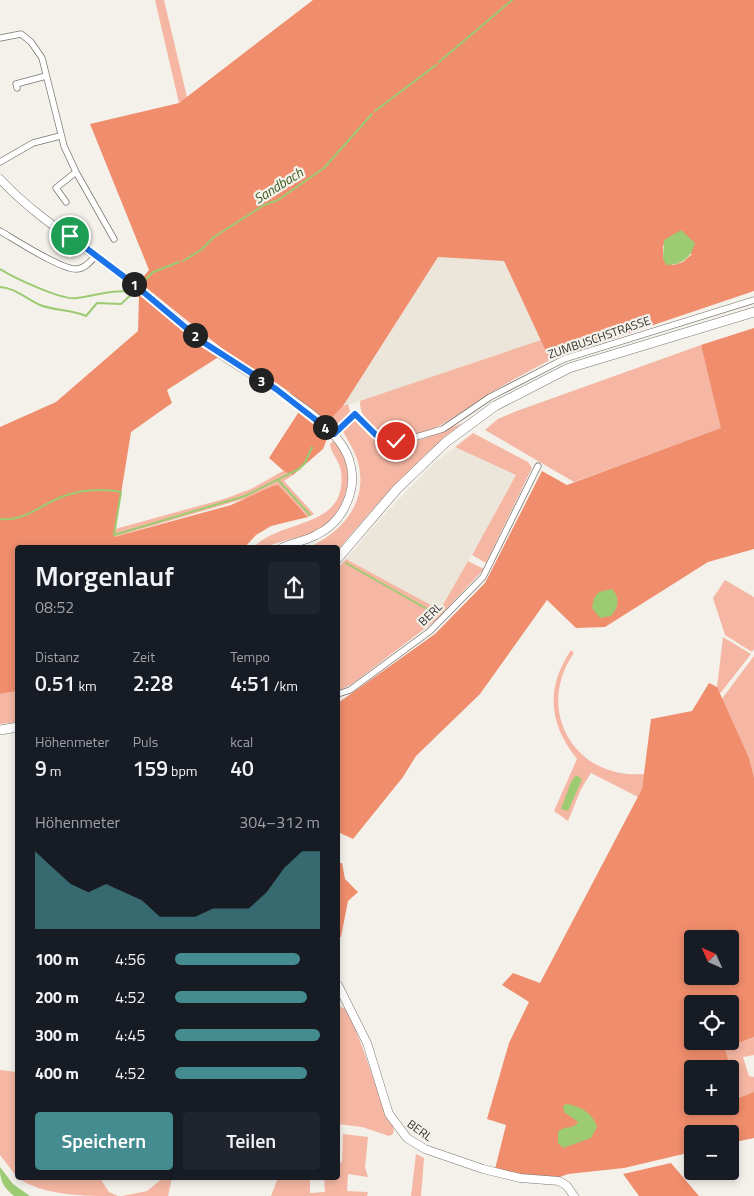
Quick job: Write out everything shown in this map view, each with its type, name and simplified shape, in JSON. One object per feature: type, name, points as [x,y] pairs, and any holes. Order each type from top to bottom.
[{"type":"main road","points":[[340,556],[396,489],[446,442],[496,406],[569,368],[754,312]]},
{"type":"main road","points":[[0,730],[15,728]]},
{"type":"street","points":[[0,38],[17,34],[25,36],[42,58],[60,136],[100,219],[114,239]]},
{"type":"street","points":[[17,88],[16,84],[46,76]]},
{"type":"street","points":[[0,162],[33,143],[60,136]]},
{"type":"street","points":[[66,202],[56,188],[76,172]]},
{"type":"street","points":[[0,179],[20,199],[96,256],[203,342],[276,389],[334,434],[345,450],[352,468],[351,489],[344,509],[329,527],[317,535],[289,545]]},
{"type":"street","points":[[0,231],[46,258],[71,269],[81,268],[96,256]]},
{"type":"street","name":"ZUMBUSCHSTRASSE","points":[[334,434],[355,414],[376,435],[391,440],[406,440],[443,429],[490,397],[564,360],[754,300]]},
{"type":"street","name":"BERL","points":[[340,693],[350,690],[430,632],[484,577],[538,466]]},
{"type":"street","name":"BERL","points":[[340,989],[367,1043],[377,1082],[389,1114],[407,1138],[426,1150],[483,1169],[520,1178],[559,1181],[567,1186],[574,1196]]},
{"type":"shaded area","points":[[155,0],[164,0],[187,97],[179,103]]},
{"type":"shaded area","points":[[313,0],[754,0],[754,291],[550,360],[504,261],[438,257],[343,406],[327,423],[288,391],[224,350],[139,282],[149,270],[90,124],[179,103]],"holes":[[[663,245],[692,254],[683,262],[673,265],[663,258]]]},
{"type":"shaded area","points":[[681,230],[695,243],[691,253],[685,260],[677,264],[666,265],[663,258],[664,240]]},
{"type":"shaded area","points":[[438,257],[504,261],[541,340],[378,396],[343,406]]},
{"type":"shaded area","points":[[134,288],[220,356],[167,390],[172,403],[131,432],[114,537],[231,505],[278,485],[308,517],[271,526],[256,535],[247,545],[15,545],[15,691],[0,694],[0,427],[56,402],[138,331],[139,297],[130,292]]},
{"type":"shaded area","points":[[754,328],[754,549],[708,562],[605,627],[576,628],[547,600],[480,694],[416,756],[403,777],[353,839],[340,833],[340,702],[435,634],[485,583],[542,471],[567,485],[721,428],[701,345]]},
{"type":"shaded area","points":[[541,340],[550,360],[505,384],[455,417],[427,432],[397,437],[384,434],[371,424],[361,411],[360,401]]},
{"type":"shaded area","points":[[701,345],[722,428],[574,482],[485,430],[498,419],[514,412]]},
{"type":"shaded area","points":[[348,404],[351,415],[338,426],[331,426],[327,423],[343,406]]},
{"type":"shaded area","points":[[300,410],[329,434],[323,449],[293,475],[285,472],[269,458]]},
{"type":"shaded area","points":[[353,420],[358,420],[375,437],[385,442],[407,443],[462,423],[428,452],[367,516],[340,548],[340,545],[314,545],[338,528],[353,509],[358,498],[360,473],[358,462],[342,430]]},
{"type":"shaded area","points":[[473,433],[528,462],[532,468],[486,563],[472,555],[516,475],[455,447]]},
{"type":"shaded area","points":[[334,440],[345,459],[348,471],[347,489],[335,515],[313,533],[271,545],[257,545],[265,538],[323,514],[334,504],[340,491],[341,472],[330,444]]},
{"type":"shaded area","points":[[455,447],[517,475],[440,610],[346,559],[381,518],[432,465]]},
{"type":"shaded area","points":[[283,471],[293,475],[284,481],[314,514],[308,517],[303,511],[247,498],[114,537],[115,529],[224,499],[251,489]]},
{"type":"shaded area","points":[[346,559],[440,610],[468,561],[484,569],[436,620],[352,684],[340,690],[340,566]]},
{"type":"shaded area","points":[[725,580],[754,597],[754,649],[752,652],[725,635],[713,598]]},
{"type":"shaded area","points":[[612,589],[618,602],[616,610],[611,616],[600,618],[592,608],[594,598],[599,592]]},
{"type":"shaded area","points":[[723,637],[751,654],[719,695],[717,687]]},
{"type":"shaded area","points":[[571,650],[574,653],[563,675],[558,697],[560,718],[568,737],[581,753],[598,766],[620,773],[644,774],[642,789],[638,797],[591,773],[581,789],[568,821],[554,811],[577,759],[561,733],[556,719],[554,692],[563,664]]},
{"type":"shaded area","points":[[754,656],[754,777],[749,758],[721,700]]},
{"type":"shaded area","points":[[709,683],[717,687],[749,758],[754,777],[754,1037],[739,1043],[739,995],[684,995],[684,1050],[726,1050],[728,1060],[684,1060],[684,1115],[739,1115],[739,1098],[754,1092],[754,1138],[739,1141],[739,1125],[684,1125],[684,1154],[624,1168],[568,1174],[560,1177],[511,1175],[495,1169],[506,1125],[487,1119],[509,1043],[529,1002],[502,985],[513,973],[540,983],[642,789],[651,719],[692,711]]},
{"type":"shaded area","points":[[15,691],[15,722],[0,724],[0,694]]},
{"type":"shaded area","points":[[576,775],[582,779],[568,811],[561,809],[571,782]]},
{"type":"shaded area","points":[[340,863],[342,863],[345,879],[358,892],[348,901],[341,937]]},
{"type":"shaded area","points":[[340,1007],[346,1009],[357,1034],[394,1131],[389,1136],[362,1127],[340,1124]]},
{"type":"shaded area","points":[[754,1037],[754,1055],[743,1057],[749,1076],[754,1077],[754,1092],[739,1098],[739,1060],[728,1060],[726,1050],[739,1050],[739,1043]]},
{"type":"shaded area","points":[[0,1070],[15,1072],[15,1174],[0,1155]]},
{"type":"shaded area","points":[[566,1104],[576,1106],[585,1111],[593,1118],[597,1127],[591,1138],[563,1148],[558,1143],[558,1132],[574,1126],[578,1122],[564,1112],[563,1106]]},
{"type":"shaded area","points":[[343,1134],[368,1137],[365,1167],[368,1177],[348,1174],[347,1191],[368,1192],[367,1196],[271,1196],[277,1180],[310,1180],[310,1193],[325,1192],[324,1180],[340,1180],[340,1164],[342,1161]]},
{"type":"shaded area","points":[[416,1154],[424,1158],[421,1196],[411,1196]]},
{"type":"shaded area","points":[[671,1163],[699,1196],[639,1196],[623,1174]]},
{"type":"shaded area","points":[[0,1167],[13,1184],[30,1196],[14,1196],[2,1180]]},
{"type":"shaded area","points":[[21,1180],[101,1180],[109,1192],[118,1196],[65,1194],[28,1184]]},
{"type":"shaded area","points":[[161,1180],[172,1180],[168,1196],[122,1196],[147,1191]]},
{"type":"waterway","name":"Sandbach","points":[[439,62],[512,0]]},
{"type":"waterway","name":"Sandbach","points":[[375,111],[436,65]]},
{"type":"waterway","name":"Sandbach","points":[[183,261],[201,250],[214,237],[264,205],[278,200],[324,168],[372,114]]},
{"type":"waterway","name":"Sandbach","points":[[142,283],[153,272],[179,262]]},
{"type":"waterway","name":"Sandbach","points":[[0,269],[38,288],[70,298],[113,292],[135,292]]},
{"type":"waterway","name":"Sandbach","points":[[0,287],[16,292],[40,305],[86,316],[97,303],[121,304],[134,292]]},
{"type":"waterway","points":[[0,519],[23,516],[59,498],[74,493],[90,490],[114,491],[121,492],[114,535],[245,496],[299,469],[305,463],[312,447]]},
{"type":"waterway","points":[[278,480],[310,515]]},
{"type":"waterway","points":[[346,563],[427,609]]},
{"type":"route","points":[[70,236],[135,285],[203,342],[276,389],[334,434],[355,414],[376,435],[396,441]]}]
